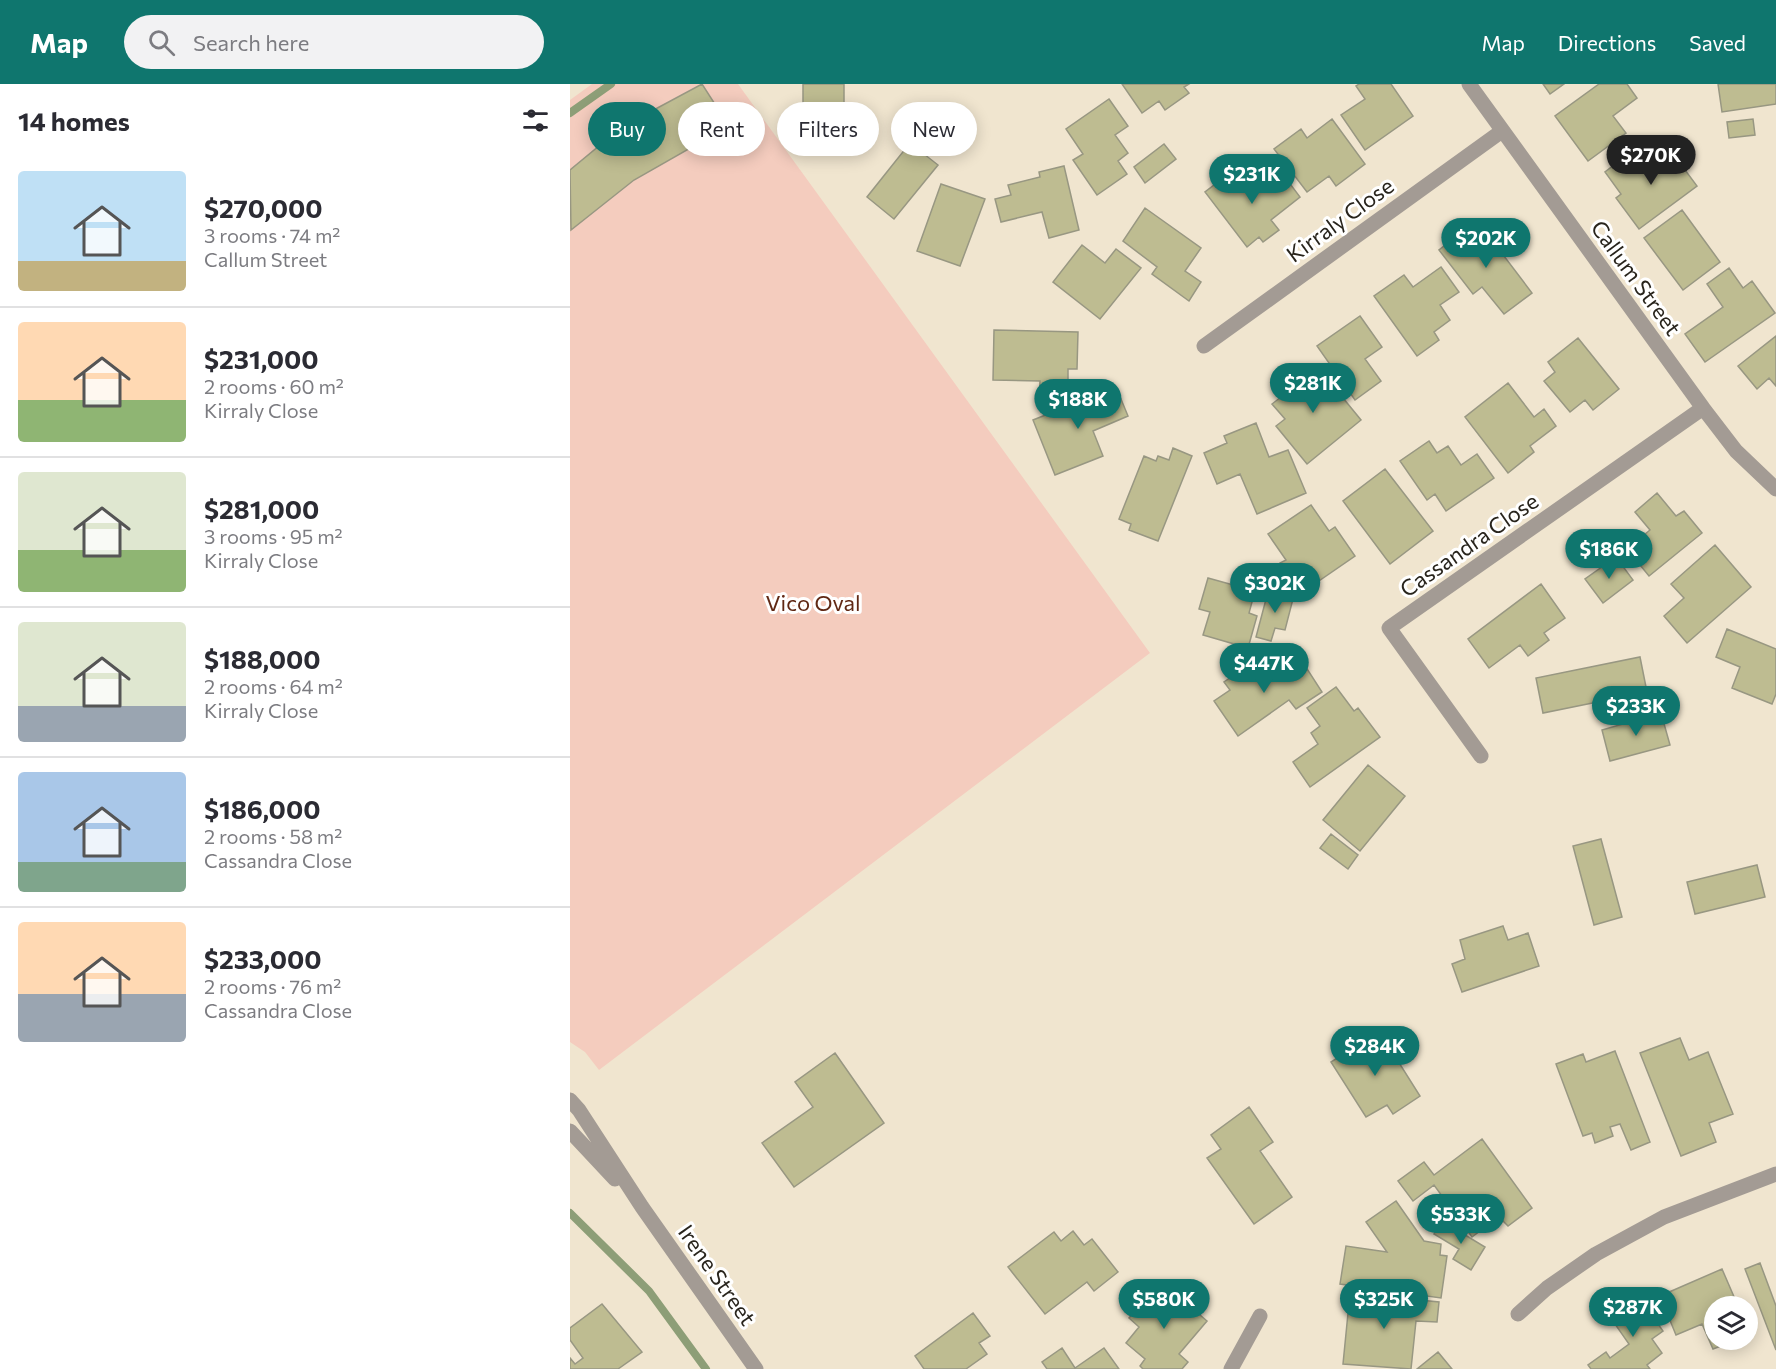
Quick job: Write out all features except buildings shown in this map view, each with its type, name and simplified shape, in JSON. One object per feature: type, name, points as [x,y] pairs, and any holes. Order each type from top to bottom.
[{"type":"street","name":"Callum Street","points":[[1469,84],[1703,408],[1736,451],[1776,489]]},
{"type":"street","name":"Kirraly Close","points":[[1204,346],[1502,131]]},
{"type":"street","name":"Cassandra Close","points":[[1481,756],[1389,628],[1703,408]]},
{"type":"street","name":"Irene Street","points":[[570,1100],[756,1369]]},
{"type":"street","name":"Irene Street","points":[[570,1131],[642,1207]]},
{"type":"street","points":[[1518,1314],[1547,1288],[1588,1259],[1664,1217],[1776,1174]]},
{"type":"street","points":[[1232,1369],[1260,1316]]},
{"type":"green space","name":"Vico Oval","points":[[592,84],[738,84],[751,102],[678,102],[678,156],[765,156],[765,121],[777,138],[777,156],[790,156],[1150,653],[599,1070],[585,1052],[570,1042],[570,100]]},
{"type":"waterway","points":[[570,113],[611,84]]},
{"type":"waterway","points":[[570,1213],[649,1291],[706,1369]]}]
